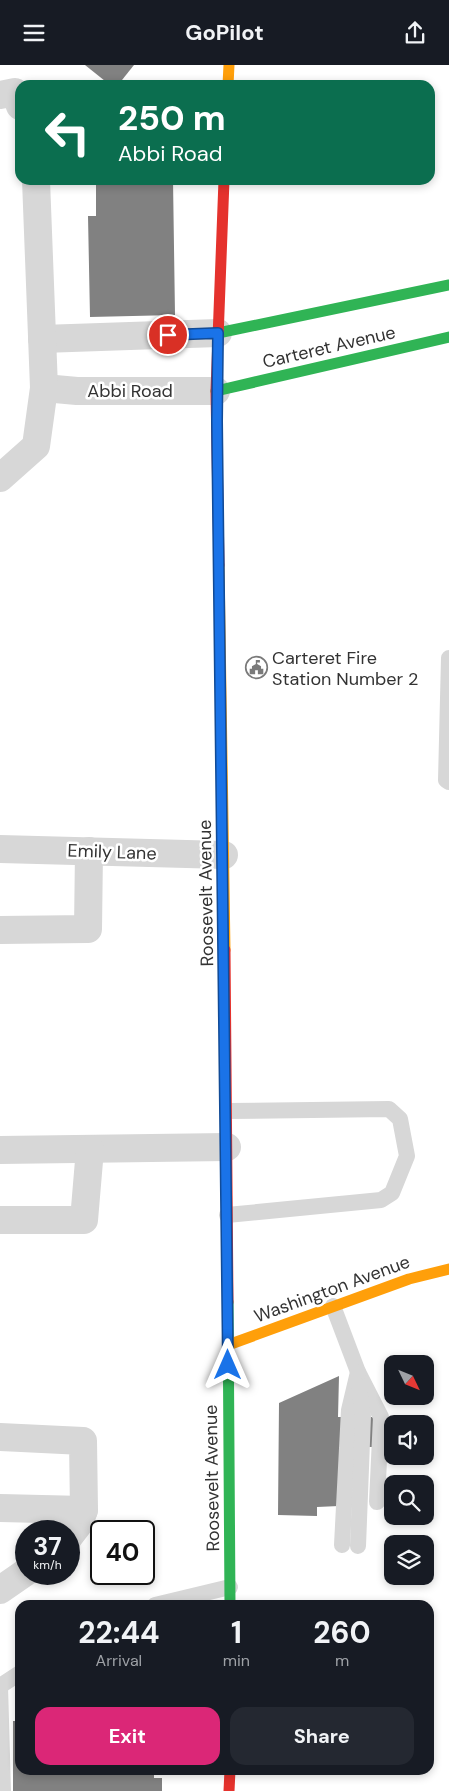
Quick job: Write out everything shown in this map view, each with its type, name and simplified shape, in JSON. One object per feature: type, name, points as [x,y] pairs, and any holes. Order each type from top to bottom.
[{"type":"street","points":[[228,80],[229,65]]},
{"type":"street","points":[[0,95],[15,92]]},
{"type":"street","points":[[0,478],[36,446],[44,388],[36,185]]},
{"type":"street","name":"Roosevelt Avenue","points":[[224,185],[216,391],[224,855],[230,1600]]},
{"type":"street","name":"Carteret Avenue","points":[[218,333],[449,285]]},
{"type":"street","points":[[42,339],[218,333]]},
{"type":"street","name":"Carteret Avenue","points":[[216,391],[449,337]]},
{"type":"street","name":"Abbi Road","points":[[44,388],[77,391],[216,391]]},
{"type":"street","name":"Emily Lane","points":[[0,849],[224,855]]},
{"type":"street","points":[[0,930],[88,929],[90,851]]},
{"type":"street","points":[[0,1150],[227,1147]]},
{"type":"street","points":[[0,1220],[84,1220],[90,1149]]},
{"type":"street","name":"Washington Avenue","points":[[228,1345],[409,1279],[449,1269]]},
{"type":"street","points":[[0,1437],[83,1441],[84,1510],[80,1520]]},
{"type":"street","points":[[0,1508],[84,1510]]},
{"type":"street","points":[[0,1590],[15,1579]]},
{"type":"street","points":[[229,1791],[230,1775]]},
{"type":"lane","points":[[449,658],[446,780],[449,782]]},
{"type":"lane","points":[[226,1111],[389,1109],[400,1119],[407,1156],[392,1193],[381,1200],[227,1215]]},
{"type":"lane","points":[[333,1306],[358,1372],[381,1417],[377,1502]]},
{"type":"lane","points":[[350,1546],[349,1410],[358,1372]]},
{"type":"lane","points":[[176,1600],[230,1587]]},
{"type":"lane","points":[[3,1791],[0,1686],[15,1676]]},
{"type":"building","points":[[85,65],[134,65],[122,80],[104,80]]},
{"type":"building","points":[[96,185],[173,185],[175,315],[90,317],[88,216],[96,216]]},
{"type":"building","points":[[339,1376],[338,1417],[378,1417],[378,1447],[339,1447],[339,1506],[317,1507],[317,1516],[278,1515],[279,1403]]},
{"type":"building","points":[[13,1721],[15,1721],[15,1775],[154,1775],[154,1778],[162,1778],[162,1791],[13,1791]]},
{"type":"traffic: fast","points":[[218,333],[449,285]]},
{"type":"traffic: fast","points":[[216,391],[449,337]]},
{"type":"traffic: fast","points":[[228,1302],[230,1600]]},
{"type":"traffic: slow","points":[[228,80],[229,65]]},
{"type":"traffic: slow","points":[[219,565],[225,950]]},
{"type":"traffic: slow","points":[[228,1345],[409,1279],[449,1269]]},
{"type":"traffic: jam","points":[[219,565],[216,391],[224,185]]},
{"type":"traffic: jam","points":[[225,950],[228,1302]]},
{"type":"traffic: jam","points":[[229,1791],[230,1775]]},
{"type":"place","name":"Carteret Fire Station Number 2","points":[[256,668]]},
{"type":"route","points":[[168,335],[218,333],[216,391],[224,855],[228,1365]]}]
